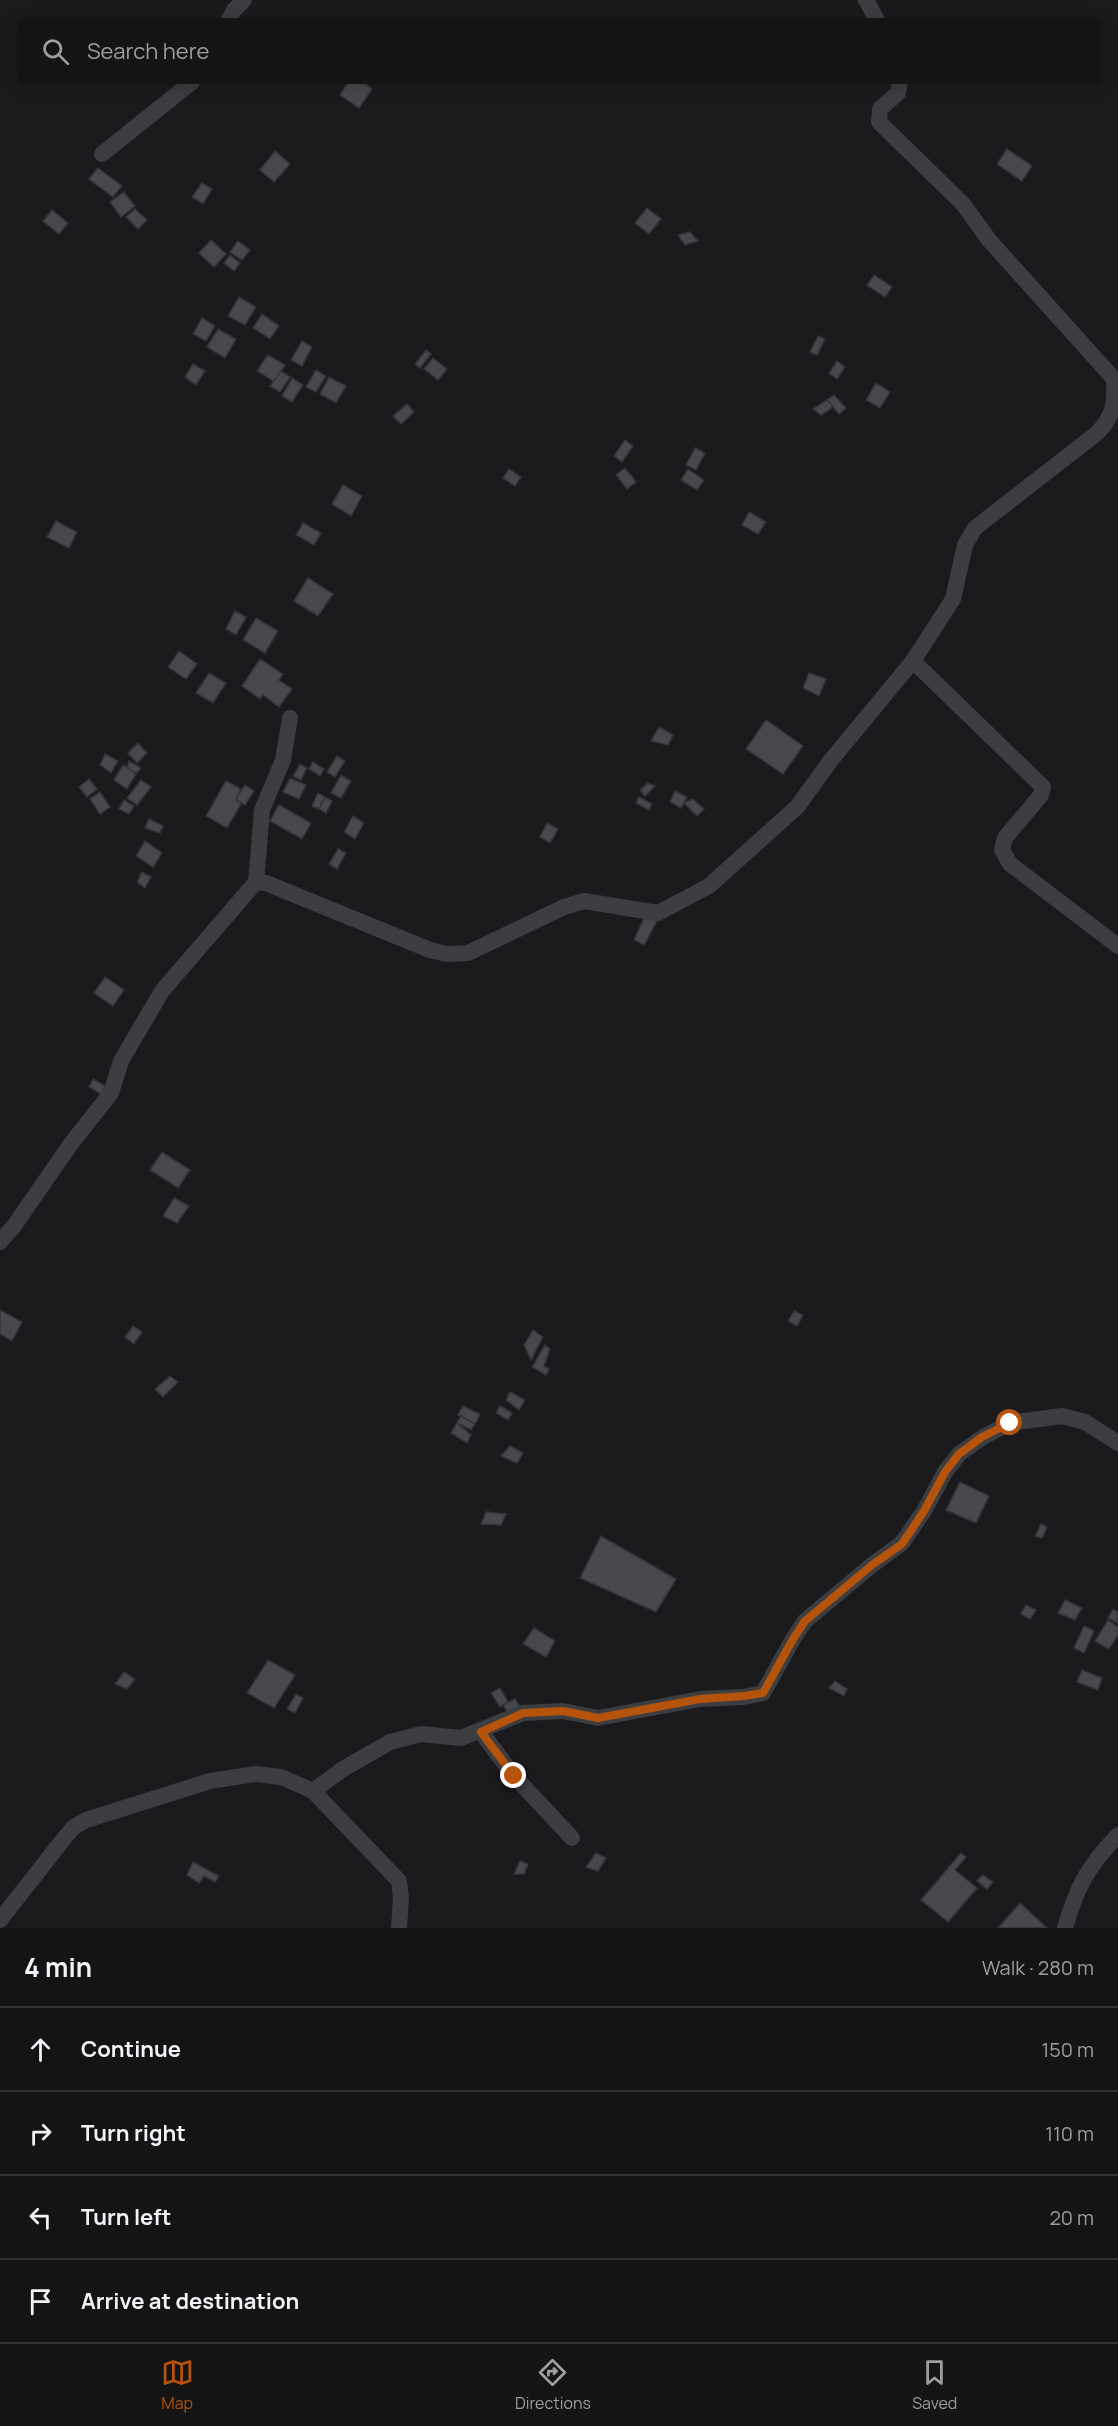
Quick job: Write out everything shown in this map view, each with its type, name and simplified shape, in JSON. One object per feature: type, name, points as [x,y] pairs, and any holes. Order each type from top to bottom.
[{"type":"street","points":[[230,18],[244,0]]},
{"type":"street","points":[[867,0],[876,18]]},
{"type":"street","points":[[102,154],[190,84]]},
{"type":"street","points":[[256,882],[266,883],[419,945],[447,954],[468,953],[564,907],[584,901],[658,913],[709,886],[797,807],[831,760],[913,661],[953,599],[965,545],[975,528],[1096,435],[1108,422],[1115,397],[1114,379],[989,240],[963,204],[879,122],[880,109],[898,93],[900,84]]},
{"type":"street","points":[[913,661],[1043,786],[1041,795],[1005,838],[1002,850],[1011,864],[1118,946]]},
{"type":"street","points":[[0,1242],[14,1226],[70,1145],[111,1093],[121,1061],[162,991],[256,882],[262,810],[283,760],[290,718]]},
{"type":"street","points":[[313,1791],[343,1769],[390,1742],[422,1734],[461,1738],[481,1732],[523,1713],[563,1711],[598,1718],[700,1699],[763,1693],[805,1621],[872,1565],[902,1544],[924,1511],[945,1472],[959,1454],[982,1437],[1010,1423],[1062,1416],[1085,1422],[1118,1443]]},
{"type":"street","points":[[481,1732],[514,1776],[572,1838]]},
{"type":"street","points":[[0,1920],[66,1836],[74,1827],[86,1820],[210,1781],[256,1774],[281,1777],[313,1791],[399,1881],[401,1898],[399,1928]]},
{"type":"street","points":[[1065,1928],[1072,1902],[1087,1870],[1118,1835]]},
{"type":"building","points":[[347,84],[366,84],[372,89],[359,108],[340,95]]},
{"type":"building","points":[[1007,149],[1032,166],[1022,181],[997,164]]},
{"type":"building","points":[[275,151],[290,164],[274,182],[260,170]]},
{"type":"building","points":[[98,168],[122,186],[113,197],[89,179]]},
{"type":"building","points":[[202,183],[212,189],[203,204],[192,197]]},
{"type":"building","points":[[124,192],[135,206],[121,217],[110,202]]},
{"type":"building","points":[[647,208],[661,219],[649,234],[635,223]]},
{"type":"building","points":[[135,209],[147,220],[138,229],[126,217]]},
{"type":"building","points":[[52,210],[68,223],[59,234],[43,221]]},
{"type":"building","points":[[690,232],[698,241],[685,245],[678,235]]},
{"type":"building","points":[[211,240],[226,254],[214,267],[199,253]]},
{"type":"building","points":[[238,241],[250,250],[242,260],[230,252]]},
{"type":"building","points":[[230,255],[240,263],[234,271],[224,263]]},
{"type":"building","points":[[874,275],[892,287],[885,297],[867,285]]},
{"type":"building","points":[[239,297],[256,307],[245,325],[228,316]]},
{"type":"building","points":[[262,314],[279,326],[270,339],[253,328]]},
{"type":"building","points":[[202,318],[215,326],[206,341],[193,334]]},
{"type":"building","points":[[218,329],[236,339],[225,358],[207,347]]},
{"type":"building","points":[[818,336],[825,339],[817,355],[810,352]]},
{"type":"building","points":[[302,341],[312,347],[302,366],[291,360]]},
{"type":"building","points":[[426,350],[431,354],[420,368],[415,364]]},
{"type":"building","points":[[268,355],[285,365],[275,382],[257,371]]},
{"type":"building","points":[[433,358],[447,369],[438,380],[424,369]]},
{"type":"building","points":[[837,361],[845,367],[837,379],[829,373]]},
{"type":"building","points":[[193,364],[205,371],[196,385],[185,377]]},
{"type":"building","points":[[316,370],[326,376],[316,392],[306,387]]},
{"type":"building","points":[[281,371],[290,377],[280,392],[270,386]]},
{"type":"building","points":[[329,377],[346,386],[336,403],[320,394]]},
{"type":"building","points":[[292,378],[303,385],[292,402],[282,396]]},
{"type":"building","points":[[876,383],[890,392],[880,408],[866,400]]},
{"type":"building","points":[[834,395],[846,408],[839,414],[827,400]]},
{"type":"building","points":[[827,400],[833,407],[821,415],[813,409]]},
{"type":"building","points":[[407,404],[414,412],[401,424],[393,416]]},
{"type":"building","points":[[625,440],[633,446],[622,462],[614,456]]},
{"type":"building","points":[[695,448],[705,453],[696,470],[686,465]]},
{"type":"building","points":[[625,468],[636,482],[627,489],[616,475]]},
{"type":"building","points":[[509,469],[521,477],[515,486],[503,478]]},
{"type":"building","points":[[688,469],[704,480],[697,490],[681,480]]},
{"type":"building","points":[[343,485],[362,496],[351,516],[332,504]]},
{"type":"building","points":[[749,512],[766,522],[758,534],[742,525]]},
{"type":"building","points":[[56,521],[77,532],[69,548],[47,537]]},
{"type":"building","points":[[303,523],[321,533],[314,545],[296,535]]},
{"type":"building","points":[[308,578],[333,594],[318,616],[294,601]]},
{"type":"building","points":[[235,611],[246,617],[236,635],[226,629]]},
{"type":"building","points":[[256,618],[278,631],[265,653],[243,640]]},
{"type":"building","points":[[179,651],[197,664],[186,679],[168,667]]},
{"type":"building","points":[[260,659],[283,674],[279,680],[292,689],[279,707],[263,695],[260,699],[242,686]]},
{"type":"building","points":[[209,673],[226,683],[213,703],[196,693]]},
{"type":"building","points":[[809,673],[826,679],[819,696],[803,688]]},
{"type":"building","points":[[766,720],[803,746],[783,774],[746,749]]},
{"type":"building","points":[[659,727],[673,735],[668,745],[651,741]]},
{"type":"building","points":[[138,743],[147,753],[137,763],[128,753]]},
{"type":"building","points":[[105,754],[118,761],[111,773],[100,765]]},
{"type":"building","points":[[337,756],[345,761],[335,777],[327,772]]},
{"type":"building","points":[[129,761],[141,768],[136,774],[127,768]]},
{"type":"building","points":[[313,762],[324,769],[320,776],[309,769]]},
{"type":"building","points":[[300,764],[307,768],[301,780],[293,776]]},
{"type":"building","points":[[123,765],[136,774],[127,789],[114,780]]},
{"type":"building","points":[[341,775],[351,781],[341,798],[331,793]]},
{"type":"building","points":[[290,778],[306,785],[299,799],[283,792]]},
{"type":"building","points":[[89,779],[97,789],[87,797],[79,787]]},
{"type":"building","points":[[141,780],[151,787],[137,805],[127,798]]},
{"type":"building","points":[[226,781],[241,789],[236,799],[241,804],[227,828],[206,816]]},
{"type":"building","points":[[648,783],[655,786],[645,796],[640,790]]},
{"type":"building","points":[[245,785],[254,791],[245,805],[236,799]]},
{"type":"building","points":[[675,791],[687,797],[681,808],[670,802]]},
{"type":"building","points":[[100,792],[110,807],[100,814],[90,799]]},
{"type":"building","points":[[318,793],[325,797],[319,809],[312,806]]},
{"type":"building","points":[[325,797],[332,801],[326,813],[319,809]]},
{"type":"building","points":[[639,797],[652,804],[649,810],[636,803]]},
{"type":"building","points":[[693,799],[704,809],[697,816],[684,803]]},
{"type":"building","points":[[124,800],[134,806],[129,814],[119,809]]},
{"type":"building","points":[[279,805],[311,823],[302,839],[270,821]]},
{"type":"building","points":[[353,816],[364,823],[355,839],[344,832]]},
{"type":"building","points":[[149,819],[163,826],[160,833],[145,828]]},
{"type":"building","points":[[547,823],[558,829],[550,843],[540,837]]},
{"type":"building","points":[[145,841],[162,853],[153,867],[136,856]]},
{"type":"building","points":[[338,849],[346,853],[337,869],[329,864]]},
{"type":"building","points":[[142,872],[151,877],[145,888],[137,882]]},
{"type":"building","points":[[646,914],[657,921],[644,945],[634,940]]},
{"type":"building","points":[[105,977],[124,990],[113,1006],[94,993]]},
{"type":"building","points":[[93,1079],[105,1086],[101,1094],[89,1087]]},
{"type":"building","points":[[162,1152],[190,1170],[178,1188],[150,1170]]},
{"type":"building","points":[[174,1198],[189,1206],[177,1223],[163,1216]]},
{"type":"building","points":[[0,1310],[22,1322],[12,1341],[0,1334]]},
{"type":"building","points":[[794,1311],[803,1315],[797,1326],[788,1321]]},
{"type":"building","points":[[133,1326],[142,1332],[134,1344],[125,1337]]},
{"type":"building","points":[[533,1330],[543,1337],[531,1360],[524,1345]]},
{"type":"building","points":[[545,1345],[550,1349],[544,1366],[549,1369],[546,1375],[532,1367]]},
{"type":"building","points":[[170,1376],[178,1382],[163,1397],[155,1389]]},
{"type":"building","points":[[510,1392],[525,1400],[519,1410],[506,1400]]},
{"type":"building","points":[[463,1406],[480,1414],[475,1424],[458,1415]]},
{"type":"building","points":[[500,1406],[512,1413],[508,1420],[496,1413]]},
{"type":"building","points":[[461,1416],[475,1424],[471,1430],[457,1423]]},
{"type":"building","points":[[457,1423],[471,1435],[467,1443],[451,1433]]},
{"type":"building","points":[[510,1446],[523,1453],[517,1463],[501,1456]]},
{"type":"building","points":[[960,1482],[989,1496],[976,1523],[946,1510]]},
{"type":"building","points":[[486,1512],[506,1514],[501,1525],[481,1524]]},
{"type":"building","points":[[1041,1524],[1047,1527],[1042,1538],[1035,1536]]},
{"type":"building","points":[[601,1536],[676,1579],[656,1612],[580,1578]]},
{"type":"building","points":[[1065,1600],[1082,1608],[1075,1620],[1058,1613]]},
{"type":"building","points":[[1026,1605],[1036,1610],[1030,1619],[1021,1614]]},
{"type":"building","points":[[1113,1609],[1118,1612],[1117,1623],[1108,1618]]},
{"type":"building","points":[[1108,1620],[1118,1627],[1118,1635],[1109,1649],[1095,1641]]},
{"type":"building","points":[[1084,1626],[1094,1631],[1084,1653],[1074,1648]]},
{"type":"building","points":[[534,1628],[555,1641],[546,1657],[523,1644]]},
{"type":"building","points":[[268,1660],[295,1675],[274,1708],[247,1693]]},
{"type":"building","points":[[1082,1670],[1102,1678],[1098,1690],[1077,1682]]},
{"type":"building","points":[[124,1672],[135,1679],[127,1689],[115,1684]]},
{"type":"building","points":[[835,1681],[847,1689],[844,1696],[829,1688]]},
{"type":"building","points":[[500,1688],[508,1702],[500,1707],[491,1693]]},
{"type":"building","points":[[296,1694],[303,1698],[295,1713],[287,1709]]},
{"type":"building","points":[[515,1699],[520,1707],[508,1713],[503,1705]]},
{"type":"building","points":[[596,1853],[606,1858],[598,1871],[586,1867]]},
{"type":"building","points":[[961,1853],[966,1857],[955,1870],[977,1888],[948,1922],[921,1900]]},
{"type":"building","points":[[520,1861],[528,1864],[524,1874],[514,1874]]},
{"type":"building","points":[[193,1862],[219,1876],[215,1882],[204,1876],[199,1883],[187,1875]]},
{"type":"building","points":[[983,1875],[993,1882],[987,1889],[977,1881]]},
{"type":"building","points":[[1020,1903],[1047,1928],[998,1928]]},
{"type":"route","points":[[514,1776],[481,1732],[523,1713],[563,1711],[598,1718],[700,1699],[763,1693],[805,1621],[872,1565],[902,1544],[924,1511],[945,1472],[959,1454],[982,1437],[1010,1423]]}]
